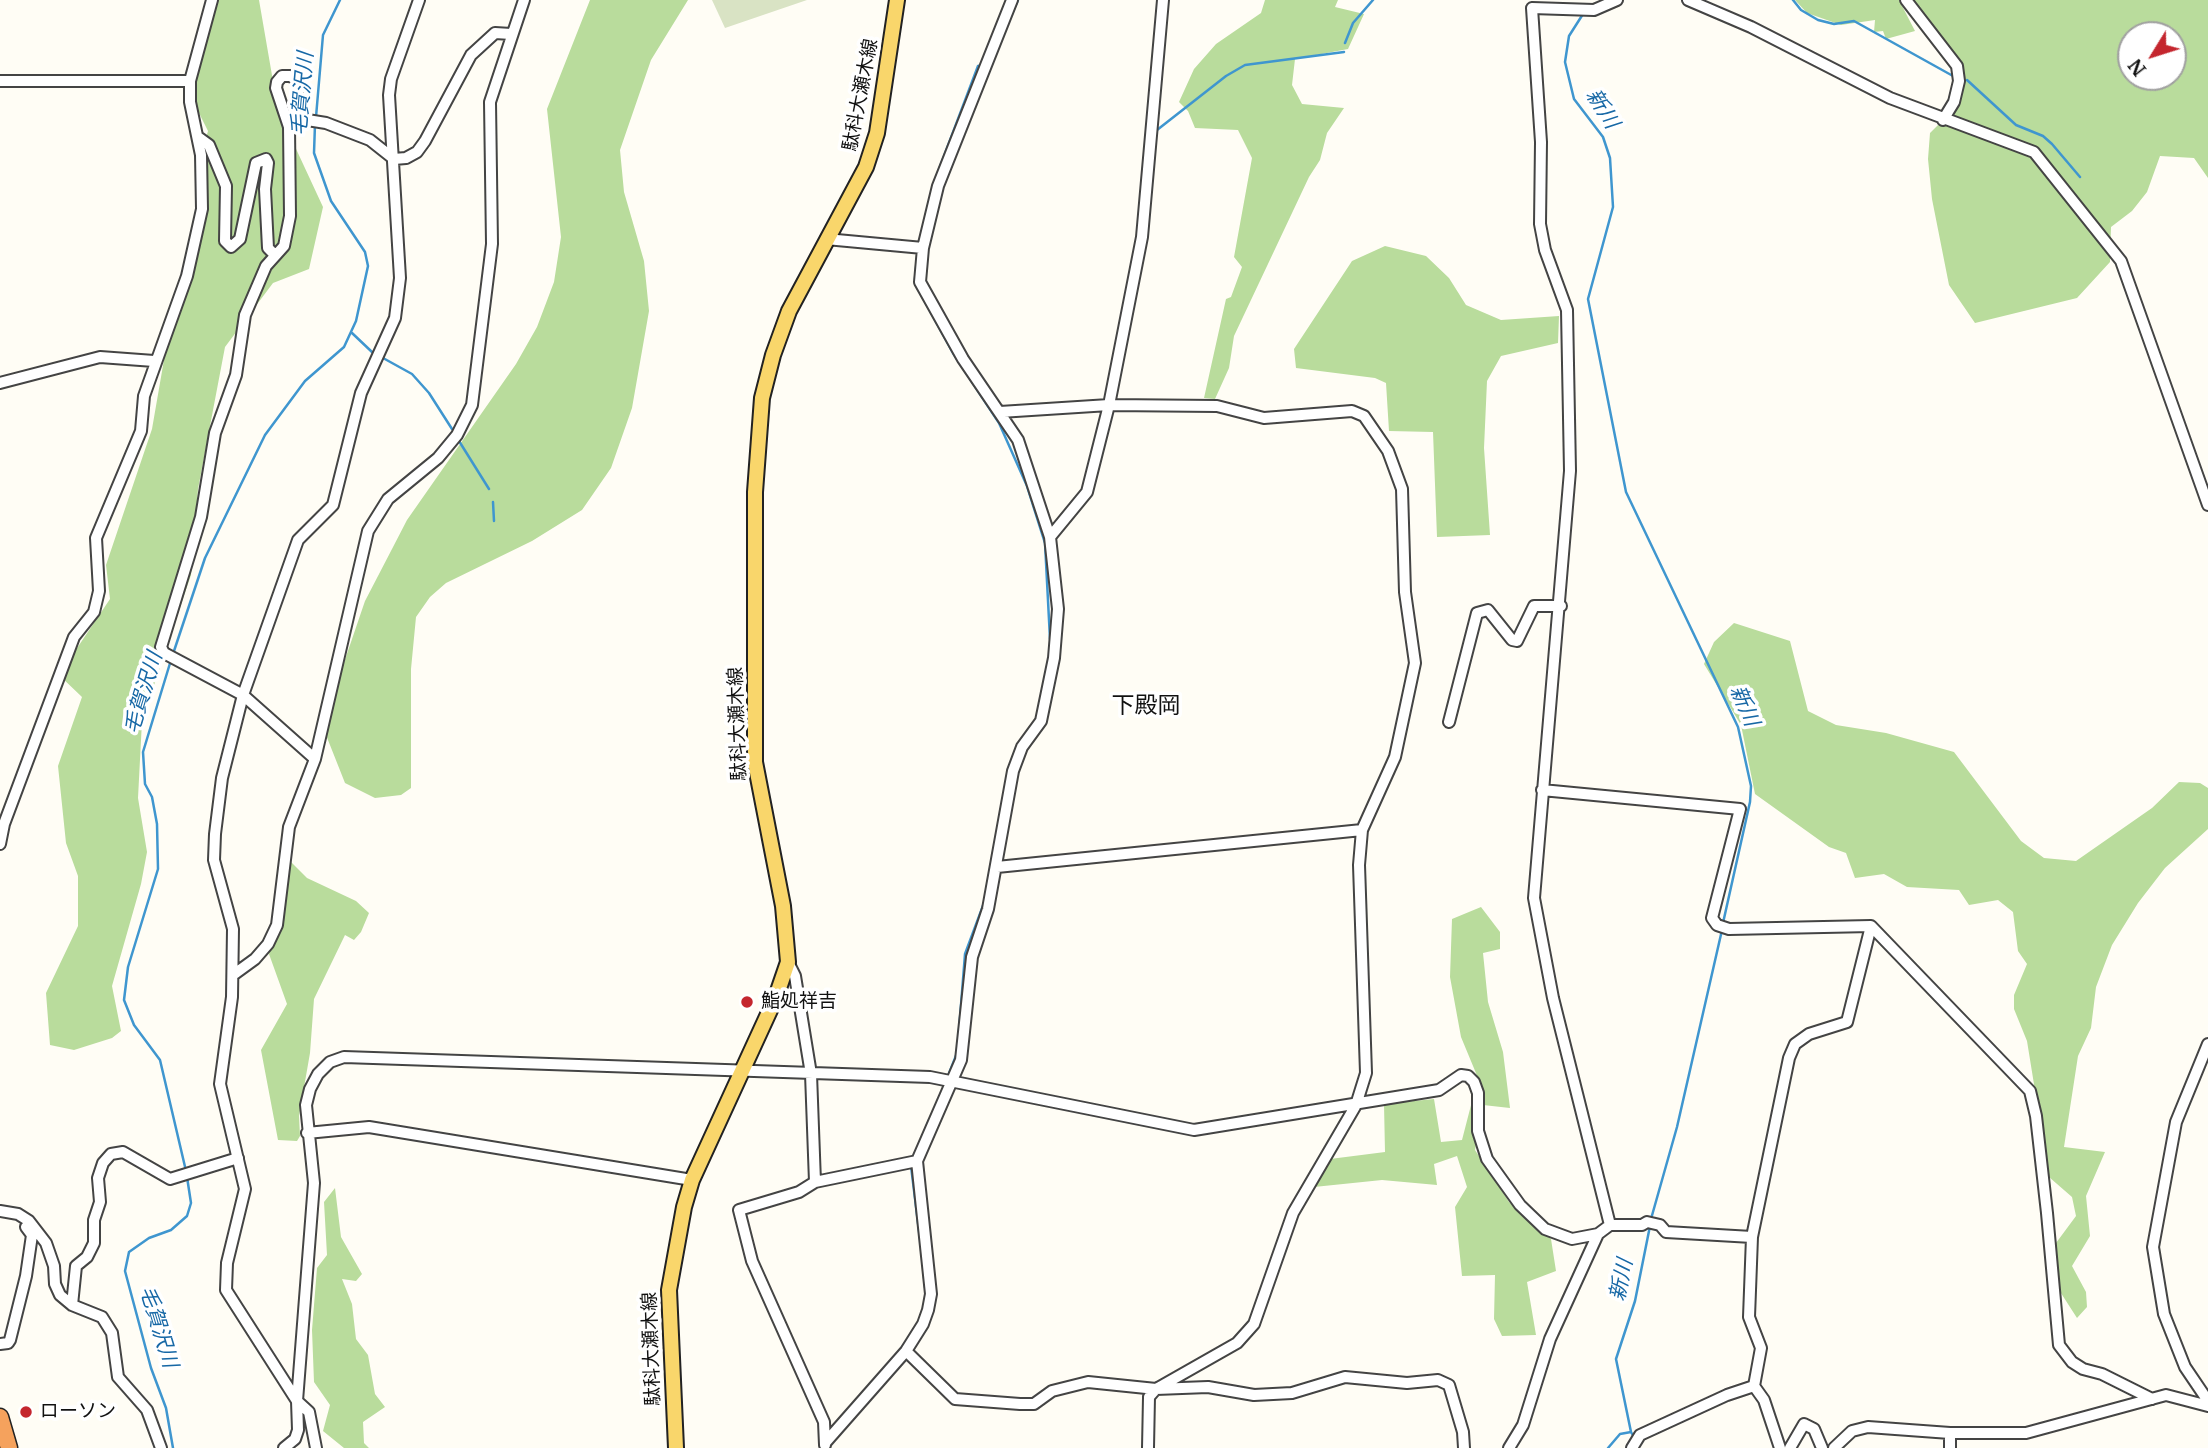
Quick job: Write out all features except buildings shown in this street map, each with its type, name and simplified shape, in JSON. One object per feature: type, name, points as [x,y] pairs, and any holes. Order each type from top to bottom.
[{"type":"highway","points":[[0,1417],[9,1448]]},
{"type":"main road","name":"駄科大瀬木線","points":[[676,1448],[669,1290],[692,1180],[742,1073],[788,962],[783,906],[755,762],[756,481],[762,398],[773,355],[789,311],[866,167],[877,133],[897,0]]},
{"type":"street","points":[[0,844],[2,824],[74,637],[94,612],[99,591],[96,538],[141,432],[144,396],[187,276],[202,209],[198,137],[190,102],[190,81],[212,0]]},
{"type":"street","points":[[316,1448],[309,1412],[297,1401],[226,1290],[227,1263],[245,1189],[220,1084],[233,975],[233,929],[215,860],[215,834],[222,778],[243,695],[298,540],[333,505],[361,393],[395,318],[400,278],[391,79],[419,0]]},
{"type":"street","points":[[233,975],[255,960],[268,944],[277,925],[289,827],[315,760],[368,531],[388,499],[438,458],[457,435],[472,405],[492,244],[490,102],[524,0]]},
{"type":"street","points":[[825,1446],[905,1351],[923,1324],[932,1294],[914,1161],[961,1060],[971,957],[988,909],[1013,771],[1022,747],[1041,721],[1049,694],[1058,609],[1050,537],[1018,440],[963,359],[920,282],[923,247],[938,186],[1012,0]]},
{"type":"street","points":[[1050,537],[1087,492],[1109,405],[1142,237],[1163,0]]},
{"type":"street","points":[[1610,1225],[1536,920],[1534,898],[1561,606],[1570,471],[1567,310],[1545,250],[1540,224],[1541,142],[1532,8],[1594,10],[1617,0]]},
{"type":"street","points":[[1688,0],[1751,27],[1890,98],[2034,152],[2121,261],[2208,505]]},
{"type":"street","points":[[1906,0],[1957,66],[1956,92],[1943,120]]},
{"type":"street","points":[[394,159],[417,152],[471,55],[484,40],[495,33],[511,34]]},
{"type":"street","points":[[315,760],[243,695],[166,654],[160,647],[201,517],[215,433],[236,375],[245,315],[274,254],[284,246],[293,202],[289,180],[289,127],[276,88],[282,76],[297,80],[300,89],[298,113],[301,119],[323,123],[370,140],[394,159]]},
{"type":"street","points":[[0,81],[190,81]]},
{"type":"street","points":[[198,137],[209,145],[226,186],[225,241],[231,247],[240,239],[256,163],[262,158],[266,159],[268,248],[274,254]]},
{"type":"street","points":[[826,239],[923,247]]},
{"type":"street","points":[[0,383],[100,357],[155,361]]},
{"type":"street","points":[[1000,412],[1109,405],[1217,406],[1264,418],[1352,411],[1364,416],[1388,451],[1402,489],[1405,592],[1415,663],[1395,757],[1362,830],[1359,865],[1366,1073],[1356,1105],[1293,1213],[1254,1324],[1237,1343],[1156,1389],[1149,1397],[1148,1448]]},
{"type":"street","points":[[1449,722],[1477,613],[1488,610],[1512,640],[1517,641],[1534,606],[1561,606]]},
{"type":"street","points":[[1542,790],[1740,809],[1712,918],[1717,925],[1729,929],[1871,926],[2030,1091],[2036,1116],[2048,1213],[2059,1345],[2072,1362],[2083,1369],[2102,1374],[2152,1399]]},
{"type":"street","points":[[997,867],[1362,830]]},
{"type":"street","points":[[1780,1448],[1765,1400],[1754,1386],[1761,1348],[1749,1317],[1752,1237],[1789,1058],[1795,1044],[1809,1034],[1847,1022],[1870,941],[1871,926]]},
{"type":"street","points":[[788,962],[795,976],[811,1074],[815,1182]]},
{"type":"street","points":[[2208,1044],[2176,1122],[2153,1247],[2164,1314],[2185,1367],[2208,1403]]},
{"type":"street","points":[[284,1448],[295,1439],[298,1430],[297,1401],[314,1183],[307,1133],[310,1089],[330,1062],[344,1057],[742,1073],[930,1077],[1194,1129],[1439,1090],[1461,1075],[1468,1076],[1478,1093],[1478,1131],[1487,1159],[1520,1205],[1545,1228],[1566,1239],[1598,1234],[1610,1225],[1652,1223],[1666,1232],[1752,1237]]},
{"type":"street","points":[[307,1133],[369,1126],[692,1180]]},
{"type":"street","points":[[72,1305],[76,1266],[87,1257],[94,1243],[94,1220],[100,1202],[98,1178],[103,1163],[111,1154],[123,1152],[170,1180],[238,1158]]},
{"type":"street","points":[[825,1446],[824,1422],[752,1261],[739,1210],[799,1192],[815,1182],[914,1161]]},
{"type":"street","points":[[2,1212],[18,1214],[29,1221],[47,1243],[54,1266],[55,1284],[72,1305],[102,1317],[112,1333],[118,1377],[147,1410],[161,1448]]},
{"type":"street","points":[[0,1344],[10,1340],[32,1237],[28,1229],[2,1212]]},
{"type":"street","points":[[1509,1448],[1524,1425],[1550,1339],[1598,1234]]},
{"type":"street","points":[[905,1351],[955,1399],[1034,1404],[1052,1391],[1088,1382],[1156,1389],[1208,1387],[1254,1395],[1292,1393],[1345,1377],[1407,1383],[1438,1380],[1449,1385],[1463,1432],[1464,1448]]},
{"type":"street","points":[[1632,1447],[1639,1436],[1727,1395],[1754,1386]]},
{"type":"street","points":[[1834,1448],[1852,1431],[1868,1427],[1950,1433],[2026,1433],[2166,1395],[2208,1403]]},
{"type":"street","points":[[1790,1448],[1804,1424],[1809,1424],[1822,1448]]},
{"type":"street","points":[[1950,1433],[1950,1448]]},
{"type":"green space","points":[[206,0],[259,0],[278,110],[323,207],[309,269],[273,283],[225,347],[198,489],[191,575],[142,721],[138,798],[147,852],[141,884],[112,986],[121,1031],[112,1038],[74,1050],[50,1045],[46,993],[78,926],[78,876],[66,843],[58,766],[82,697],[59,675],[110,599],[106,565],[152,429],[165,354],[198,251],[207,172],[201,155],[208,131],[194,103],[195,47]]},
{"type":"green space","points":[[590,0],[688,0],[651,60],[620,150],[624,192],[644,261],[649,311],[632,408],[611,468],[582,510],[532,541],[446,583],[430,597],[416,617],[411,669],[411,788],[401,795],[375,798],[345,783],[326,735],[337,683],[365,601],[407,520],[516,364],[537,327],[554,282],[561,237],[547,109]]},
{"type":"green space","points":[[712,0],[807,0],[725,28]]},
{"type":"green space","points":[[1265,0],[1338,0],[1335,7],[1364,14],[1348,49],[1295,59],[1292,85],[1302,104],[1344,108],[1327,133],[1320,160],[1309,177],[1234,336],[1229,368],[1215,399],[1204,398],[1226,299],[1231,297],[1242,267],[1234,257],[1252,158],[1238,130],[1195,128],[1188,111],[1179,102],[1194,69],[1216,44],[1261,13]]},
{"type":"green space","points":[[1795,0],[1899,0],[1915,31],[1886,39],[1883,31],[1874,32],[1875,20],[1841,25],[1807,13]]},
{"type":"green space","points":[[1906,0],[2208,0],[2208,178],[2194,158],[2160,156],[2147,192],[2132,211],[2111,227],[2110,262],[2077,298],[1975,323],[1949,285],[1932,199],[1928,159],[1930,133],[1943,120],[1954,102],[1957,66]]},
{"type":"green space","points":[[1385,246],[1426,256],[1449,278],[1466,305],[1501,320],[1559,316],[1558,343],[1501,356],[1487,381],[1484,448],[1490,535],[1437,537],[1433,432],[1389,431],[1386,383],[1375,378],[1296,368],[1294,349],[1352,261]]},
{"type":"green space","points":[[1734,623],[1790,641],[1808,711],[1836,725],[1886,733],[1954,752],[2021,841],[2044,858],[2076,861],[2152,808],[2179,782],[2200,783],[2208,788],[2208,829],[2165,868],[2138,903],[2112,945],[2096,987],[2091,1028],[2078,1056],[2064,1147],[2105,1152],[2086,1196],[2090,1236],[2072,1266],[2086,1292],[2087,1307],[2077,1318],[2059,1290],[2056,1243],[2076,1216],[2072,1197],[2049,1177],[2027,1041],[2014,1009],[2014,995],[2027,964],[2018,951],[2013,912],[1998,900],[1969,905],[1959,890],[1907,887],[1884,874],[1855,878],[1846,853],[1829,847],[1755,794],[1741,725],[1704,664],[1714,642]]},
{"type":"green space","points":[[284,855],[307,878],[356,901],[369,913],[361,932],[354,940],[345,935],[314,999],[310,1053],[299,1116],[300,1136],[297,1141],[278,1140],[261,1050],[287,1004],[269,954],[277,925]]},
{"type":"green space","points":[[1481,907],[1500,932],[1500,949],[1483,953],[1488,1002],[1503,1052],[1510,1108],[1483,1105],[1475,1150],[1509,1202],[1551,1239],[1556,1271],[1527,1282],[1536,1335],[1502,1336],[1494,1319],[1495,1275],[1462,1276],[1455,1207],[1467,1187],[1457,1156],[1434,1164],[1437,1185],[1382,1180],[1314,1187],[1330,1159],[1385,1152],[1384,1104],[1434,1099],[1441,1142],[1462,1140],[1478,1078],[1461,1037],[1450,977],[1452,919]]},
{"type":"green space","points":[[335,1188],[341,1237],[362,1274],[356,1281],[342,1279],[352,1304],[356,1339],[368,1355],[375,1394],[385,1407],[363,1422],[364,1443],[369,1448],[344,1448],[323,1431],[330,1405],[314,1382],[312,1330],[317,1268],[327,1255],[324,1202]]},
{"type":"waterway","name":"毛賀沢川","points":[[316,117],[323,35],[340,0]]},
{"type":"waterway","points":[[1011,16],[1018,0]]},
{"type":"waterway","points":[[1345,43],[1353,23],[1373,0]]},
{"type":"waterway","points":[[1793,0],[1801,10],[1818,20],[1834,24],[1854,21],[1953,76]]},
{"type":"waterway","name":"新川","points":[[1583,14],[1569,36],[1565,62],[1574,99],[1603,137],[1610,158],[1613,207],[1588,299],[1626,492],[1738,727],[1751,786],[1750,802],[1723,923]]},
{"type":"waterway","points":[[1157,130],[1226,76],[1245,65],[1344,52]]},
{"type":"waterway","points":[[935,180],[978,66],[983,65]]},
{"type":"waterway","points":[[1967,80],[2016,125],[2043,136],[2080,177]]},
{"type":"waterway","name":"毛賀沢川","points":[[173,654],[205,558],[265,435],[305,381],[344,347],[356,321],[368,266],[365,252],[331,201],[314,153],[315,124]]},
{"type":"waterway","points":[[915,279],[917,258]]},
{"type":"waterway","points":[[918,289],[953,353],[999,423],[1027,486],[1045,543],[1050,639]]},
{"type":"waterway","points":[[352,333],[372,352]]},
{"type":"waterway","points":[[383,358],[412,374],[429,393],[452,429]]},
{"type":"waterway","points":[[459,441],[489,489]]},
{"type":"waterway","points":[[493,502],[494,521]]},
{"type":"waterway","name":"毛賀沢川","points":[[171,660],[143,752],[145,784],[152,797],[157,824],[158,869],[128,967],[124,1000],[134,1025],[160,1060],[186,1171]]},
{"type":"waterway","points":[[1012,759],[1017,746]]},
{"type":"waterway","points":[[987,886],[1003,799]]},
{"type":"waterway","points":[[958,1043],[965,954],[984,903]]},
{"type":"waterway","name":"新川","points":[[1651,1219],[1677,1127],[1722,930]]},
{"type":"waterway","points":[[948,1076],[957,1053]]},
{"type":"waterway","points":[[913,1159],[929,1120]]},
{"type":"waterway","points":[[911,1166],[920,1239]]},
{"type":"waterway","name":"毛賀沢川","points":[[173,1448],[166,1408],[151,1368],[125,1271],[129,1252],[149,1238],[171,1230],[187,1216],[191,1203],[187,1177]]},
{"type":"waterway","name":"新川","points":[[1635,1439],[1631,1432],[1616,1359],[1635,1301],[1650,1226]]},
{"type":"waterway","points":[[924,1277],[926,1295]]},
{"type":"waterway","points":[[897,1354],[908,1339]]},
{"type":"waterway","points":[[1608,1448],[1620,1434],[1631,1432]]},
{"type":"place","name":"鮨処祥吉","points":[[747,1002]]},
{"type":"place","name":"ローソン","points":[[26,1412]]},
{"type":"district","name":"下殿岡","points":[[1146,706]]}]
